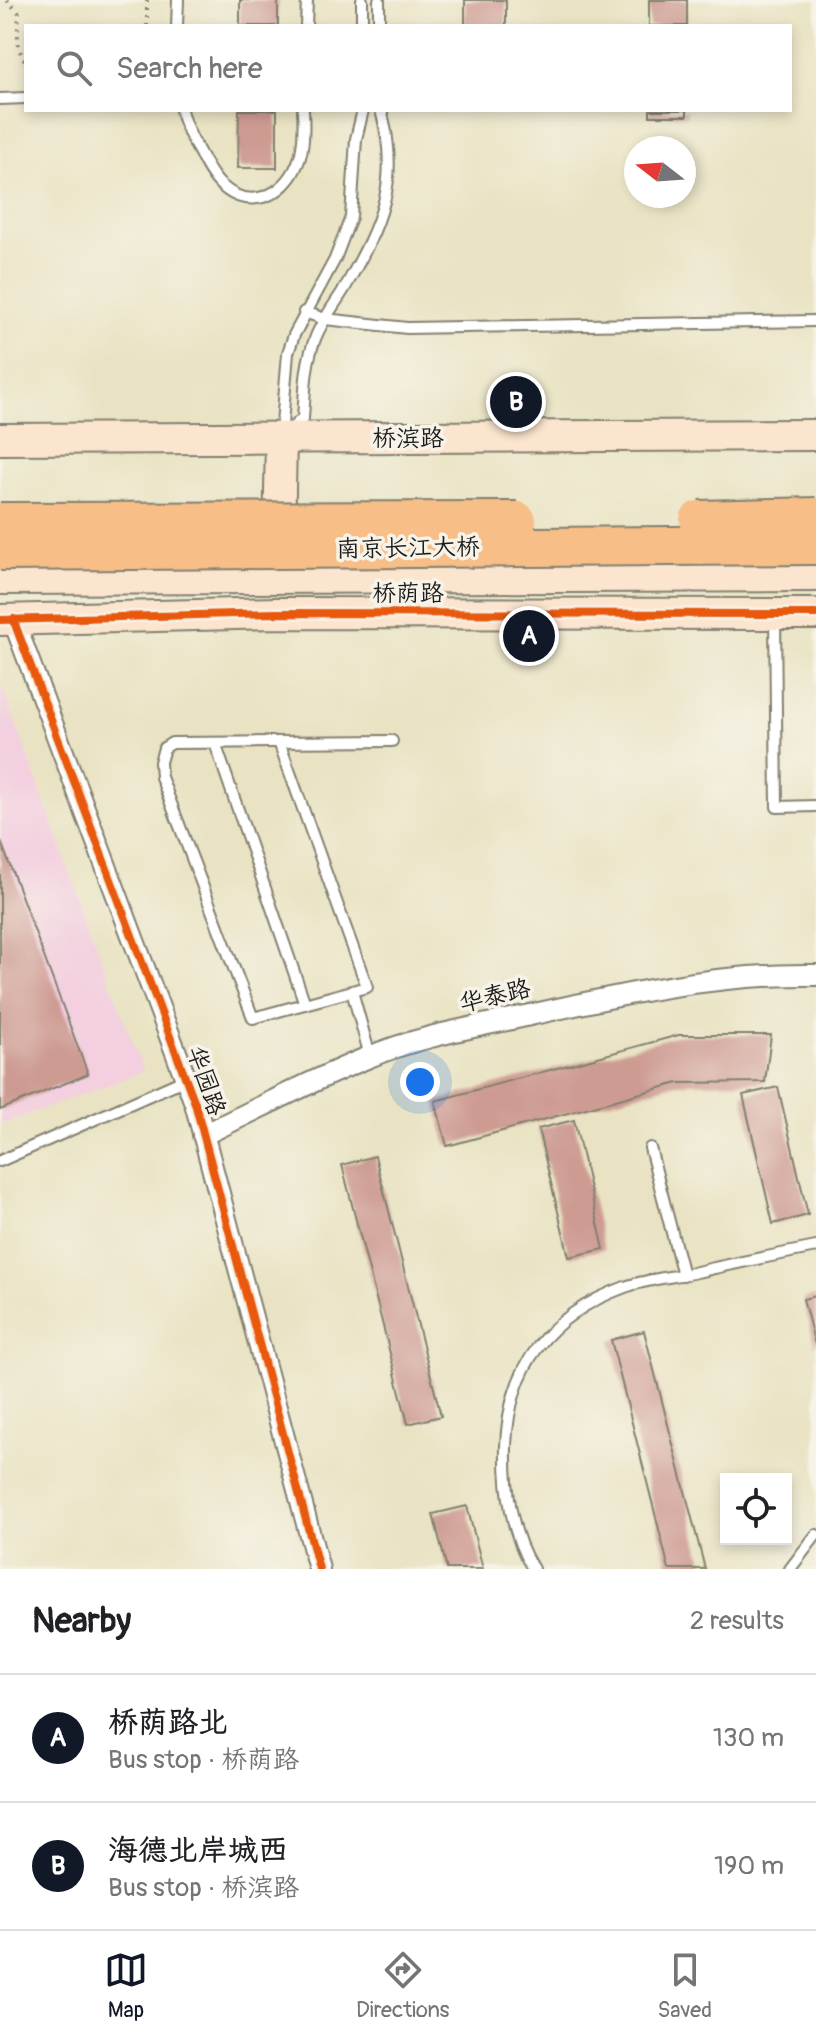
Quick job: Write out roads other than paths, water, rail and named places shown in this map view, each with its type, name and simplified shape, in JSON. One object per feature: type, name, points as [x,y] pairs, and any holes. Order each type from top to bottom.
[{"type":"highway","name":"南京长江大桥","points":[[0,522],[816,517]]},
{"type":"highway","name":"南京长江大桥","points":[[0,551],[816,545]]},
{"type":"street","name":"桥滨路","points":[[0,439],[816,435]]},
{"type":"street","points":[[277,613],[281,438]]},
{"type":"street","name":"桥荫路","points":[[0,579],[816,576]]},
{"type":"street","name":"桥荫路","points":[[6,620],[277,613],[816,614]]},
{"type":"street","name":"华园路","points":[[6,620],[186,1079],[319,1569]]},
{"type":"street","name":"华泰路","points":[[203,1135],[370,1056],[483,1025],[746,976],[816,975]]},
{"type":"lane","points":[[177,24],[178,0]]},
{"type":"lane","points":[[306,24],[307,0]]},
{"type":"lane","points":[[362,0],[362,24]]},
{"type":"lane","points":[[379,0],[379,24]]},
{"type":"lane","points":[[0,99],[24,98]]},
{"type":"lane","points":[[181,112],[183,122],[202,158],[222,186],[239,196],[254,199],[274,195],[291,177],[299,162],[303,112]]},
{"type":"lane","points":[[281,438],[288,353],[304,312],[335,259],[351,217],[356,139],[363,112]]},
{"type":"lane","points":[[281,438],[303,418],[310,352],[325,319],[363,254],[385,201],[390,158],[382,112]]},
{"type":"lane","points":[[304,312],[325,319],[407,328],[816,321]]},
{"type":"lane","points":[[775,614],[777,807],[816,806]]},
{"type":"lane","points":[[279,742],[367,987],[253,1018],[161,777],[160,762],[164,748],[172,743],[215,743],[279,742],[392,741]]},
{"type":"lane","points":[[215,743],[305,1004]]},
{"type":"lane","points":[[352,991],[370,1056]]},
{"type":"lane","points":[[0,1161],[186,1079]]},
{"type":"lane","points":[[650,1148],[683,1275]]},
{"type":"lane","points":[[533,1569],[516,1527],[508,1494],[507,1417],[515,1386],[544,1338],[594,1302],[626,1287],[816,1247]]},
{"type":"lane","points":[[790,1569],[816,1535]]},
{"type":"place","name":"海德北岸城西","points":[[516,402]]},
{"type":"place","name":"桥荫路北","points":[[529,636]]}]
